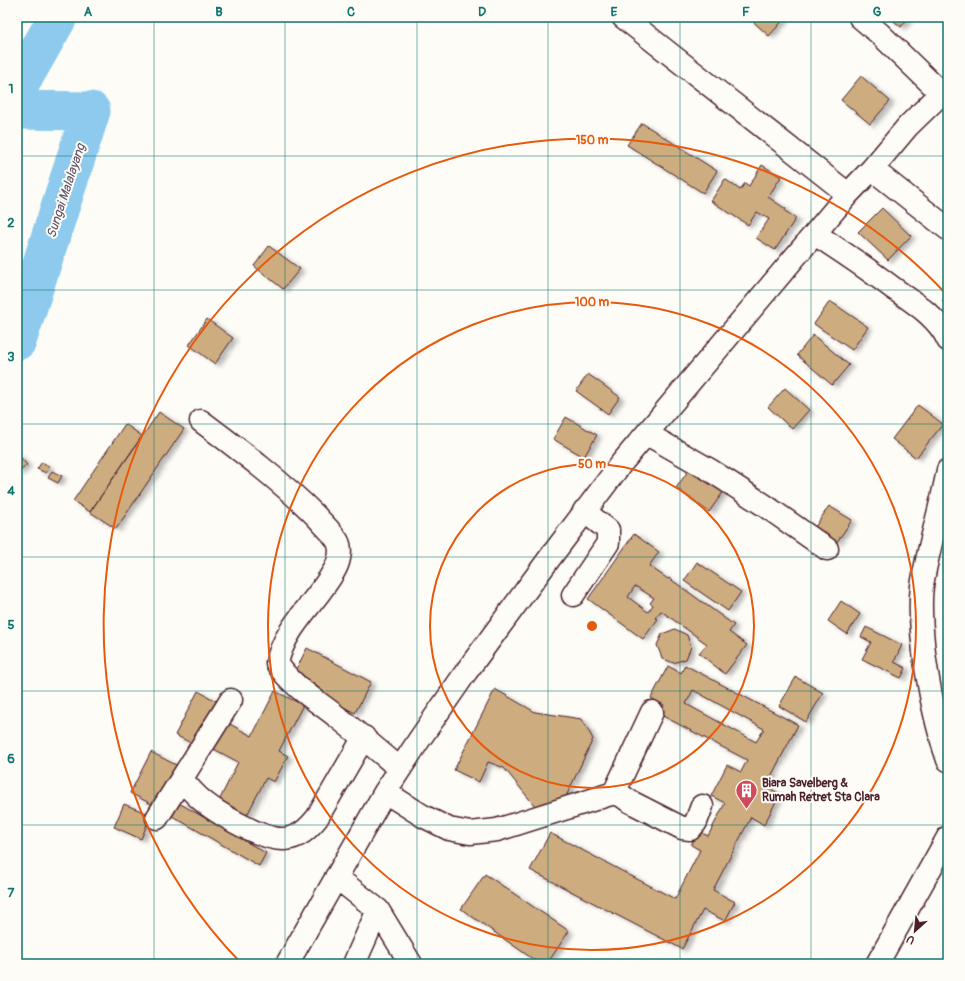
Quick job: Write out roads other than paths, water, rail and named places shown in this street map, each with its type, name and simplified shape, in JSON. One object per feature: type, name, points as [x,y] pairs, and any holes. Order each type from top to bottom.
[{"type":"street","points":[[623,17],[848,194]]},
{"type":"street","points":[[287,964],[385,792],[400,769],[466,672],[584,511],[620,465],[848,194],[872,169],[908,126],[944,90],[860,17]]},
{"type":"street","points":[[872,169],[948,229]]},
{"type":"street","points":[[815,234],[860,264],[927,313],[942,330],[948,340]]},
{"type":"street","points":[[201,421],[294,494],[322,522],[338,542],[340,554],[335,568],[326,584],[289,631],[279,651],[277,663],[282,672],[295,684],[364,737],[400,769]]},
{"type":"street","points":[[647,434],[710,470],[764,505],[827,549]]},
{"type":"street","points":[[948,470],[925,570],[920,609],[929,689],[940,735],[948,760]]},
{"type":"street","points":[[573,595],[608,543],[608,530],[584,511]]},
{"type":"street","points":[[157,818],[182,780],[230,700]]},
{"type":"street","points":[[614,793],[652,712]]},
{"type":"street","points":[[182,780],[195,794],[221,814],[268,837],[284,839],[300,834],[317,818],[364,737]]},
{"type":"street","points":[[385,792],[423,816],[449,829],[470,833],[498,830],[614,793],[682,828],[690,829],[696,822],[702,806]]},
{"type":"street","points":[[877,964],[948,836]]},
{"type":"street","points":[[336,877],[378,910],[411,964]]},
{"type":"street","points":[[354,964],[378,910]]},
{"type":"waterway","name":"Sungai Malalayang","points":[[17,89],[58,17]]},
{"type":"waterway","name":"Sungai Malalayang","points":[[17,110],[91,111],[17,341]]},
{"type":"place","name":"Biara Savelberg & Rumah Retret Sta Clara","points":[[746,810]]}]
